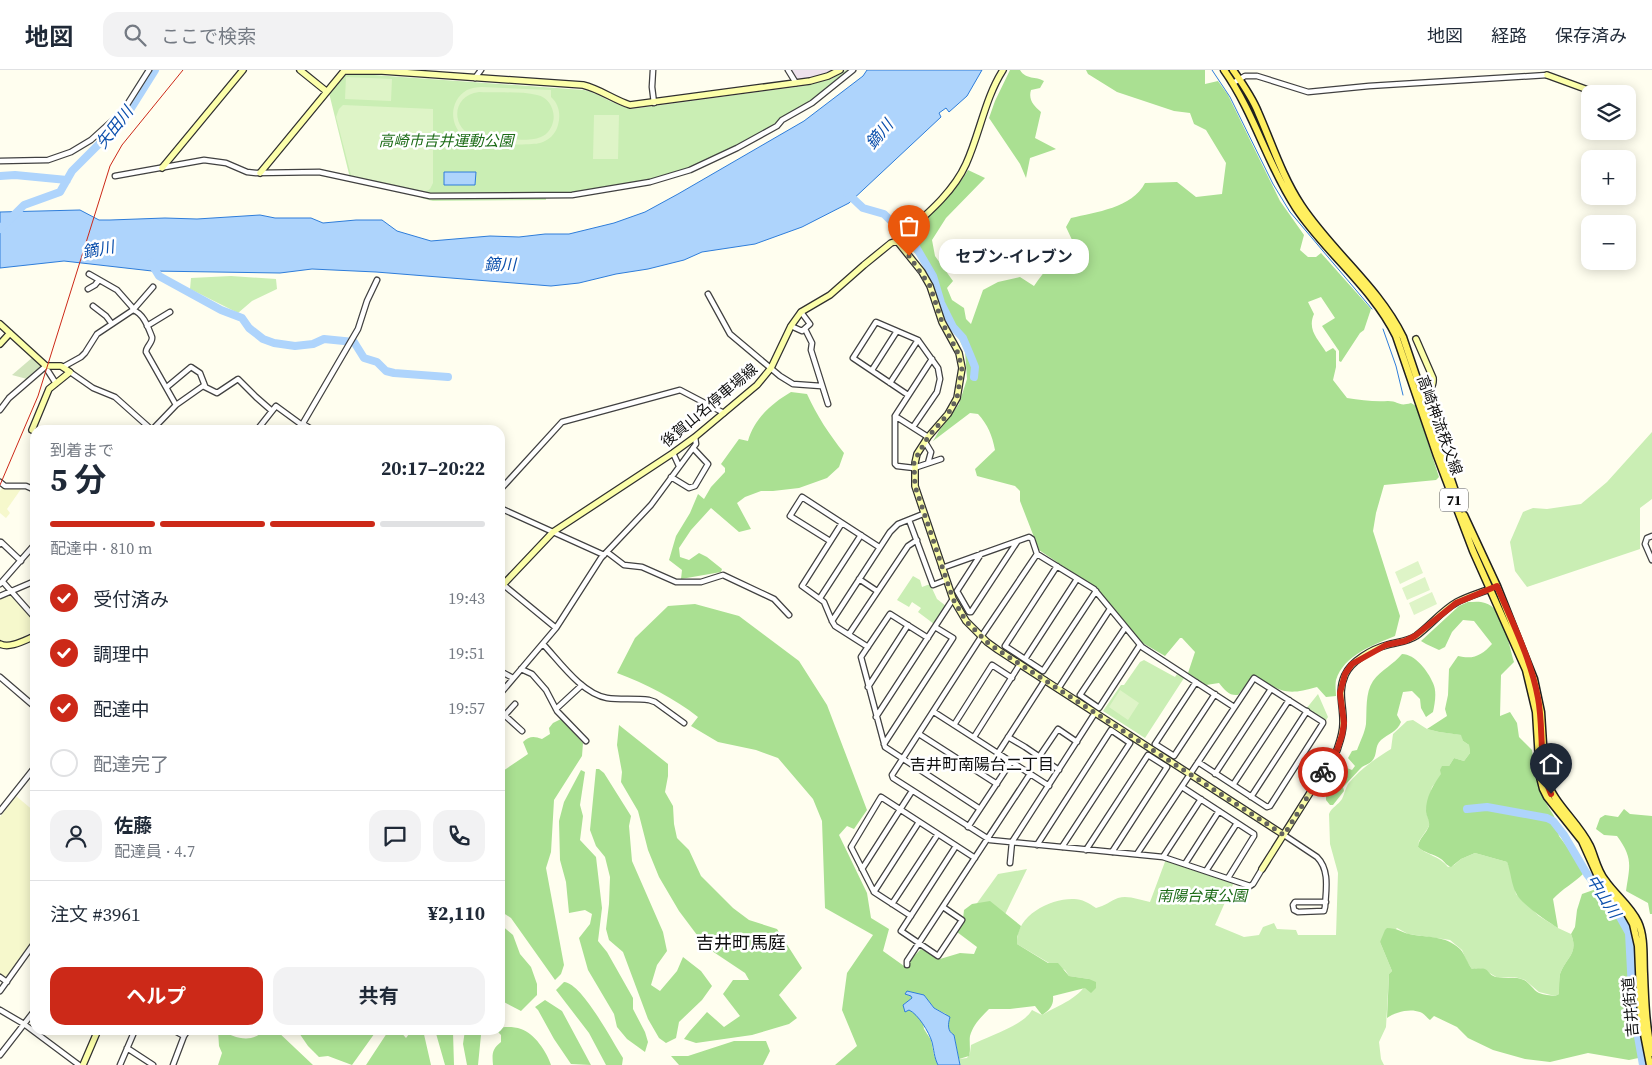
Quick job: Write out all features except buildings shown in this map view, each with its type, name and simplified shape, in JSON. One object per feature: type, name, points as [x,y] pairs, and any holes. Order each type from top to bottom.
[{"type":"main road","name":"高崎神流秩父線","points":[[1224,70],[1236,81],[1258,111],[1284,176],[1302,207],[1376,294],[1397,326],[1419,395],[1463,514],[1534,679],[1541,712],[1545,776],[1551,794],[1582,832],[1590,846],[1603,879],[1634,915],[1642,933],[1641,945]]},
{"type":"main road","name":"高崎神流秩父線","points":[[1233,70],[1236,81]]},
{"type":"main road","name":"吉井街道","points":[[1641,945],[1646,1019],[1652,1053]]},
{"type":"main road","name":"吉井街道","points":[[1641,945],[1641,1019],[1650,1065]]},
{"type":"street","points":[[0,161],[48,160],[71,152],[92,140],[123,112],[149,70]]},
{"type":"street","points":[[162,168],[243,70]]},
{"type":"street","points":[[300,70],[326,91]]},
{"type":"street","points":[[260,173],[341,73],[349,70],[583,86],[594,88],[630,105],[820,80],[840,70]]},
{"type":"street","points":[[475,78],[481,70]]},
{"type":"street","points":[[653,70],[652,87],[654,103]]},
{"type":"street","points":[[788,70],[796,83]]},
{"type":"street","points":[[115,176],[204,160],[226,163],[247,172],[319,172],[430,196],[560,196],[624,188],[690,170],[750,141],[812,103],[853,70]]},
{"type":"street","name":"後賀山名停車場線","points":[[505,581],[553,532],[673,453],[757,385],[771,368],[791,326],[801,312],[839,289],[864,265],[891,243],[897,241],[931,210],[954,185],[966,164],[994,87],[1003,70]]},
{"type":"street","points":[[1236,81],[1248,76],[1256,76],[1308,92],[1369,86],[1547,75],[1581,87]]},
{"type":"street","points":[[897,241],[922,272],[930,286],[942,322],[958,353],[962,368],[957,398],[948,414],[926,440],[918,454],[914,468],[915,486],[923,514],[953,599],[966,621],[981,637],[1022,662],[1042,671],[1096,591]]},
{"type":"street","points":[[89,274],[116,290],[133,310],[138,312],[153,339],[146,352],[176,404]]},
{"type":"street","points":[[88,288],[95,285],[99,280]]},
{"type":"street","points":[[303,425],[358,329],[367,301],[377,280]]},
{"type":"street","points":[[0,410],[8,398],[47,369],[63,366],[81,357],[97,334],[133,310],[153,287]]},
{"type":"street","points":[[708,294],[730,334],[780,376],[793,384],[821,386]]},
{"type":"street","points":[[93,306],[106,316],[112,324]]},
{"type":"street","points":[[147,326],[170,312]]},
{"type":"street","points":[[791,326],[802,331],[810,324],[801,312]]},
{"type":"street","points":[[908,395],[852,358],[876,322],[918,340],[940,372],[939,386],[913,427]]},
{"type":"street","points":[[0,324],[47,369],[56,382]]},
{"type":"street","points":[[805,329],[812,343],[811,350],[828,404]]},
{"type":"street","points":[[872,370],[896,331]]},
{"type":"street","points":[[0,344],[10,333]]},
{"type":"street","points":[[1416,339],[1434,383],[1431,388],[1419,395]]},
{"type":"street","points":[[890,382],[918,340]]},
{"type":"street","points":[[932,359],[895,416],[895,464],[897,466],[914,468],[940,459]]},
{"type":"street","points":[[63,366],[93,388],[115,397],[146,425]]},
{"type":"street","points":[[167,387],[191,367],[200,373],[205,386],[213,392],[217,393],[238,379],[272,410]]},
{"type":"street","points":[[36,425],[46,393],[56,382],[70,372]]},
{"type":"street","points":[[157,425],[176,404],[205,386]]},
{"type":"street","points":[[505,485],[562,422],[680,390],[724,413]]},
{"type":"street","points":[[261,425],[276,406],[301,425]]},
{"type":"street","points":[[895,416],[913,427],[926,440],[931,452],[928,464]]},
{"type":"street","points":[[505,688],[556,628],[606,553],[646,510],[693,448],[696,444],[695,437]]},
{"type":"street","points":[[671,477],[689,488],[695,486],[708,464],[693,448]]},
{"type":"street","points":[[673,453],[679,466]]},
{"type":"street","points":[[0,482],[5,486],[30,488]]},
{"type":"street","points":[[830,541],[790,516],[802,497],[880,547]]},
{"type":"street","points":[[505,510],[606,553],[624,565],[642,567],[676,582],[701,582],[723,574],[774,599],[789,615]]},
{"type":"street","points":[[832,621],[893,529],[898,524],[923,514]]},
{"type":"street","points":[[909,520],[933,585],[946,580]]},
{"type":"street","points":[[842,523],[802,586],[824,602],[836,626],[868,647]]},
{"type":"street","points":[[820,598],[861,536]]},
{"type":"street","points":[[1652,536],[1647,538],[1645,544],[1652,560]]},
{"type":"street","points":[[942,568],[1031,538],[1037,554],[1096,591],[1140,645],[1234,707]]},
{"type":"street","points":[[849,634],[908,546],[917,540]]},
{"type":"street","points":[[0,544],[1,542],[21,561]]},
{"type":"street","points":[[982,554],[957,591],[969,612],[971,612],[1016,542]]},
{"type":"street","points":[[3,581],[30,550]]},
{"type":"street","points":[[1037,554],[902,758],[892,775],[893,778],[987,839],[1163,857],[1250,886],[1254,884],[1337,750],[1344,723],[1340,693],[1345,674],[1352,664],[1386,645],[1405,641],[1415,636],[1456,603],[1468,596],[1494,588]]},
{"type":"street","points":[[1057,566],[1005,646],[1022,662],[1058,689],[1284,835],[1321,861],[1326,876],[1326,902],[1326,907],[1322,911],[1298,912],[1293,908],[1295,902],[1326,902]]},
{"type":"street","points":[[0,574],[3,581],[30,612]]},
{"type":"street","points":[[859,579],[878,591]]},
{"type":"street","points":[[974,737],[1077,579]]},
{"type":"street","points":[[0,596],[30,583]]},
{"type":"street","points":[[505,588],[556,628]]},
{"type":"street","points":[[876,716],[953,599]]},
{"type":"street","points":[[1058,689],[1110,609]]},
{"type":"street","points":[[928,638],[890,614],[861,659],[884,744],[885,747],[980,809]]},
{"type":"street","points":[[868,687],[908,625]]},
{"type":"street","points":[[884,744],[954,638],[935,626]]},
{"type":"street","points":[[1125,628],[1080,695],[1099,708],[1140,645]]},
{"type":"street","points":[[1,646],[30,638]]},
{"type":"street","points":[[542,644],[582,685],[601,697],[649,700],[655,702],[684,723]]},
{"type":"street","points":[[954,725],[992,666],[1012,678]]},
{"type":"street","points":[[521,669],[532,674],[546,690],[556,709],[586,741]]},
{"type":"street","points":[[505,674],[513,678]]},
{"type":"street","points":[[0,677],[30,703]]},
{"type":"street","points":[[1137,854],[1234,707],[1254,678],[1323,723],[1270,806],[1267,807],[1198,762]]},
{"type":"street","points":[[998,753],[1045,680]]},
{"type":"street","points":[[1196,682],[1155,744],[1174,756],[1215,694]]},
{"type":"street","points":[[556,709],[582,685]]},
{"type":"street","points":[[1216,774],[1271,689]]},
{"type":"street","points":[[1233,785],[1289,700]]},
{"type":"street","points":[[515,704],[505,715],[522,731]]},
{"type":"street","points":[[1251,797],[1306,711]]},
{"type":"street","points":[[934,712],[1048,786]]},
{"type":"street","points":[[1010,862],[1012,842],[1095,713]]},
{"type":"street","points":[[1039,757],[1058,730],[1077,742]]},
{"type":"street","points":[[1037,845],[1111,730],[1130,743],[1062,847]]},
{"type":"street","points":[[919,734],[997,784]]},
{"type":"street","points":[[1008,737],[1059,770]]},
{"type":"street","points":[[1086,850],[1148,755],[1167,767],[1112,852]]},
{"type":"street","points":[[968,827],[1011,762]]},
{"type":"street","points":[[0,811],[30,773]]},
{"type":"street","points":[[907,965],[1030,774]]},
{"type":"street","points":[[1182,787],[1254,834],[1228,878]]},
{"type":"street","points":[[862,869],[912,791]]},
{"type":"street","points":[[911,916],[874,892],[851,844],[881,797],[975,858]]},
{"type":"street","points":[[1163,857],[1201,799]]},
{"type":"street","points":[[1185,864],[1219,811]]},
{"type":"street","points":[[874,892],[919,822]]},
{"type":"street","points":[[1206,871],[1237,823]]},
{"type":"street","points":[[892,904],[938,834]]},
{"type":"street","points":[[943,907],[962,920],[938,956],[901,931],[956,846]]},
{"type":"street","points":[[0,991],[29,951]]},
{"type":"street","points":[[0,977],[7,982]]},
{"type":"street","points":[[0,1010],[30,1028]]},
{"type":"street","points":[[0,1054],[30,1016]]},
{"type":"street","points":[[39,1035],[81,1065],[96,1035]]},
{"type":"street","points":[[120,1065],[133,1035]]},
{"type":"street","points":[[173,1065],[184,1036]]},
{"type":"street","points":[[127,1048],[153,1065]]},
{"type":"shaded area","points":[[790,70],[836,70],[827,75],[796,81]]},
{"type":"green space","name":"高崎市吉井運動公園","points":[[846,70],[855,70],[794,114],[743,147],[709,164],[650,184],[588,194],[546,197],[546,200],[433,201],[421,198],[421,196],[351,182],[329,93],[344,75],[360,74],[584,90],[632,109],[804,86],[831,79]]},
{"type":"green space","points":[[1010,70],[1020,70],[1028,77],[1044,81],[1040,88],[1031,90],[1030,94],[1032,102],[1041,112],[1035,138],[1056,149],[1030,158],[1026,178],[1020,164],[989,118]]},
{"type":"green space","points":[[1086,70],[1205,70],[1205,84],[1218,81],[1228,95],[1280,201],[1304,235],[1300,250],[1308,257],[1316,257],[1321,253],[1371,309],[1364,330],[1341,362],[1339,361],[1339,351],[1322,326],[1335,318],[1321,297],[1308,302],[1314,314],[1312,325],[1317,338],[1326,352],[1333,348],[1336,351],[1336,367],[1333,380],[1347,398],[1392,401],[1401,404],[1411,403],[1416,406],[1439,477],[1436,480],[1384,485],[1373,531],[1400,616],[1395,636],[1352,657],[1340,671],[1336,680],[1336,696],[1326,697],[1317,687],[1291,692],[1284,691],[1254,675],[1238,695],[1225,690],[1219,683],[1206,685],[1188,673],[1195,652],[1182,638],[1165,656],[1141,642],[1097,589],[1039,550],[1020,501],[1020,491],[1015,486],[977,476],[975,469],[995,450],[989,430],[978,414],[970,413],[933,441],[959,404],[967,379],[965,351],[949,312],[920,258],[904,242],[954,190],[968,170],[985,178],[946,218],[932,240],[935,256],[953,281],[947,288],[952,300],[964,308],[966,319],[971,324],[983,290],[998,282],[1020,277],[1034,286],[1050,266],[1059,260],[1071,256],[1079,264],[1083,261],[1085,257],[1073,242],[1066,227],[1071,218],[1112,208],[1131,198],[1145,183],[1177,182],[1196,197],[1222,194],[1226,163],[1206,130],[1194,124],[1190,113],[1174,111],[1117,92],[1088,74]]},
{"type":"green space","points":[[346,77],[392,79],[391,101],[345,99]]},
{"type":"green space","points":[[480,87],[551,90],[551,97],[558,106],[559,121],[557,128],[546,141],[534,144],[491,143],[467,139],[461,134],[454,122],[454,107],[461,95],[469,89]],"holes":[[[479,92],[524,93],[541,96],[551,105],[554,118],[551,128],[541,137],[526,140],[476,137],[462,127],[457,113],[463,99]]]},
{"type":"green space","points":[[343,105],[433,109],[433,183],[430,189],[425,192],[352,179],[336,117]]},
{"type":"green space","points":[[594,115],[619,115],[618,159],[593,159]]},
{"type":"green space","points":[[231,276],[276,279],[277,289],[252,301],[238,313],[190,289],[191,278]]},
{"type":"green space","points":[[33,357],[42,365],[41,369],[27,379],[12,375]]},
{"type":"green space","points":[[791,392],[807,394],[824,425],[844,453],[839,467],[827,478],[799,488],[761,491],[745,497],[737,503],[751,529],[739,532],[711,508],[691,530],[679,548],[680,557],[689,560],[699,553],[722,569],[721,572],[681,579],[682,570],[669,560],[676,536],[690,513],[698,494],[704,499],[711,487],[725,472],[725,468],[721,464],[739,439],[748,441],[759,419],[765,412]]},
{"type":"green space","points":[[1652,432],[1652,499],[1640,508],[1640,549],[1527,587],[1515,571],[1510,542],[1523,512],[1533,508],[1547,509],[1581,504],[1607,482]]},
{"type":"green space","points":[[3,486],[21,489],[7,509],[10,513],[6,518],[0,513],[0,491]]},
{"type":"green space","points":[[1418,561],[1423,573],[1400,584],[1395,572]]},
{"type":"green space","points":[[913,576],[920,580],[922,587],[930,584],[937,599],[946,606],[934,624],[918,612],[921,608],[912,602],[909,607],[897,600]]},
{"type":"green space","points":[[1425,577],[1430,590],[1407,600],[1402,588]]},
{"type":"green space","points":[[1432,592],[1437,604],[1414,615],[1409,603]]},
{"type":"green space","points":[[10,593],[30,616],[30,633],[10,643],[0,640],[0,599]]},
{"type":"green space","points":[[1468,602],[1481,602],[1491,606],[1501,619],[1514,662],[1501,675],[1500,716],[1510,712],[1517,723],[1519,737],[1532,750],[1535,773],[1546,803],[1554,816],[1559,836],[1574,856],[1583,874],[1553,899],[1558,928],[1535,912],[1519,897],[1513,885],[1507,862],[1475,853],[1461,859],[1451,867],[1438,857],[1418,847],[1429,826],[1426,811],[1427,801],[1441,774],[1442,766],[1449,766],[1454,758],[1464,761],[1470,753],[1469,745],[1463,741],[1461,735],[1427,729],[1447,716],[1445,709],[1448,695],[1449,669],[1458,656],[1477,656],[1492,644],[1474,621],[1463,620],[1452,632],[1445,647],[1439,650],[1421,641],[1459,606]]},
{"type":"green space","points":[[695,604],[739,616],[799,661],[827,705],[867,810],[854,829],[847,826],[839,835],[867,893],[871,918],[889,929],[883,951],[904,966],[921,949],[940,959],[960,953],[974,954],[977,947],[957,932],[963,919],[964,910],[972,904],[990,901],[1021,926],[1017,937],[1017,944],[1048,963],[1058,963],[1069,976],[1096,982],[1096,988],[1091,993],[1085,988],[1053,996],[1051,1007],[1042,1015],[1035,1006],[989,1009],[971,1032],[969,1056],[959,1059],[954,1035],[949,1029],[946,1014],[934,1008],[924,995],[905,994],[912,998],[903,1005],[914,1012],[923,1023],[924,1029],[931,1040],[938,1065],[835,1065],[857,1046],[842,1010],[847,973],[873,935],[825,908],[822,821],[813,799],[778,758],[756,750],[718,742],[691,726],[698,717],[689,710],[659,692],[617,673],[635,638],[668,606]]},
{"type":"green space","points":[[1402,654],[1416,660],[1431,678],[1435,693],[1433,712],[1426,717],[1421,708],[1420,699],[1412,691],[1403,692],[1397,715],[1401,722],[1395,731],[1379,742],[1372,761],[1360,769],[1343,787],[1344,791],[1333,805],[1330,805],[1326,800],[1326,796],[1329,792],[1332,776],[1342,766],[1352,770],[1355,766],[1348,758],[1352,751],[1357,750],[1365,730],[1370,686],[1376,677]]},
{"type":"green space","points":[[1144,660],[1175,677],[1177,674],[1184,678],[1145,738],[1103,711],[1121,685],[1124,685],[1140,662]]},
{"type":"green space","points":[[1120,690],[1139,703],[1128,720],[1109,707]]},
{"type":"green space","points":[[1318,694],[1328,717],[1325,722],[1306,709]]},
{"type":"green space","points":[[561,719],[583,743],[582,756],[554,800],[551,852],[546,868],[564,965],[561,974],[555,980],[511,918],[505,914],[505,770],[528,754],[523,742],[525,740],[532,737],[542,739],[550,734],[549,728],[553,723]]},
{"type":"green space","name":"南陽台東公園","points":[[1413,720],[1427,729],[1462,735],[1463,741],[1469,745],[1470,753],[1464,761],[1454,758],[1432,787],[1426,812],[1430,823],[1419,841],[1418,847],[1448,867],[1475,853],[1507,862],[1516,894],[1539,916],[1571,934],[1574,946],[1573,951],[1560,974],[1559,994],[1555,996],[1539,992],[1525,980],[1515,977],[1498,978],[1481,968],[1472,969],[1462,950],[1450,940],[1408,934],[1397,928],[1380,942],[1392,971],[1389,974],[1386,1027],[1379,1042],[1381,1059],[1384,1065],[960,1065],[959,1059],[967,1058],[971,1045],[1013,1026],[1032,1010],[1042,1015],[1062,1004],[1081,991],[1089,979],[1069,976],[1065,970],[1017,944],[1018,934],[1028,917],[1045,905],[1065,899],[1080,900],[1096,908],[1122,897],[1150,902],[1166,859],[1234,882],[1215,925],[1244,937],[1259,935],[1263,927],[1274,923],[1277,929],[1296,930],[1298,935],[1336,935],[1338,873],[1330,844],[1329,814],[1342,799],[1352,779],[1391,749],[1393,734],[1407,721]]},
{"type":"green space","points":[[619,725],[668,764],[665,792],[673,806],[677,838],[689,850],[701,876],[733,908],[749,920],[777,929],[802,968],[779,995],[797,1018],[789,1024],[752,1035],[696,1043],[684,1039],[707,1012],[724,1027],[740,1016],[723,994],[733,980],[749,980],[745,973],[706,947],[679,911],[659,877],[648,850],[638,811],[621,782],[622,772],[617,745]]},
{"type":"green space","points":[[596,769],[604,773],[631,816],[629,826],[632,861],[663,932],[667,951],[657,965],[651,985],[660,991],[677,971],[683,957],[701,971],[712,986],[702,1000],[679,1022],[676,1038],[666,1043],[659,1038],[648,1019],[623,952],[609,940],[606,929],[610,877],[605,857],[596,846],[590,830]]},
{"type":"green space","points":[[581,770],[585,772],[580,805],[583,816],[580,840],[596,857],[602,908],[598,941],[607,952],[633,998],[633,1009],[648,1042],[645,1052],[627,1039],[617,1027],[614,1014],[588,970],[579,938],[590,924],[592,914],[585,910],[569,913],[566,882],[560,860],[559,821],[564,802]]},
{"type":"green space","points":[[16,796],[30,808],[30,944],[5,978],[0,974],[0,817]]},
{"type":"green space","points":[[1624,809],[1630,814],[1652,816],[1652,914],[1650,914],[1648,903],[1626,891],[1629,862],[1626,850],[1617,836],[1604,835],[1596,829],[1600,818],[1605,815],[1618,817]]},
{"type":"green space","points":[[1027,869],[996,933],[975,906],[998,874]]},
{"type":"green space","points":[[1599,888],[1622,910],[1635,941],[1639,1032],[1643,1057],[1629,1060],[1588,1053],[1550,1062],[1525,1059],[1493,1050],[1468,1038],[1457,1027],[1434,1016],[1430,1020],[1416,1011],[1407,1011],[1398,1012],[1387,1018],[1389,974],[1392,971],[1380,942],[1387,928],[1448,941],[1460,949],[1472,969],[1485,969],[1493,976],[1499,978],[1520,979],[1526,981],[1539,993],[1555,996],[1559,994],[1560,974],[1573,951],[1574,946],[1571,934],[1575,927],[1577,910],[1582,894]]},
{"type":"green space","points":[[505,928],[513,935],[520,954],[531,967],[537,984],[537,995],[521,1011],[505,1003]]},
{"type":"green space","points":[[564,982],[571,985],[588,1002],[623,1058],[622,1065],[606,1065],[589,1033],[556,990]]},
{"type":"green space","points":[[545,1000],[562,1011],[591,1065],[571,1064],[535,1007]]},
{"type":"green space","points":[[505,1027],[519,1028],[526,1031],[531,1034],[543,1049],[551,1065],[493,1065],[493,1052],[501,1042],[501,1035],[505,1035]]},
{"type":"green space","points":[[218,1035],[248,1038],[259,1035],[281,1035],[313,1065],[218,1065],[222,1053],[219,1046]]},
{"type":"green space","points":[[300,1035],[373,1035],[352,1065],[328,1056],[319,1057]]},
{"type":"green space","points":[[386,1035],[403,1035],[406,1038],[408,1035],[424,1035],[431,1065],[366,1065]]},
{"type":"green space","points":[[436,1035],[453,1035],[454,1065],[445,1065]]},
{"type":"green space","points":[[464,1035],[481,1035],[478,1065],[467,1065],[463,1044]]},
{"type":"green space","points":[[734,1041],[766,1041],[770,1051],[763,1065],[679,1065],[671,1056],[688,1056]]},
{"type":"water","name":"鏑川","points":[[867,70],[982,70],[967,96],[949,112],[946,108],[939,113],[941,117],[849,203],[802,227],[755,244],[702,252],[684,260],[648,269],[579,283],[551,286],[376,272],[312,269],[280,273],[152,271],[64,261],[0,268],[0,212],[80,210],[99,220],[197,219],[260,215],[275,218],[311,218],[323,223],[382,220],[397,231],[431,241],[490,236],[519,237],[569,234],[614,223],[645,212],[678,194],[804,121],[863,76]]},
{"type":"water","points":[[444,172],[476,172],[475,185],[444,185]]},
{"type":"water","points":[[907,991],[924,995],[934,1008],[950,1017],[949,1027],[954,1035],[960,1065],[938,1065],[932,1042],[926,1029],[912,1012],[909,1010],[905,1012],[903,1005],[912,998],[905,994]]},
{"type":"waterway","name":"矢田川","points":[[0,229],[24,205],[60,192],[72,171],[114,131],[128,113],[155,70]]},
{"type":"waterway","points":[[1212,70],[1230,97],[1273,184],[1290,212],[1372,309]]},
{"type":"waterway","name":"矢田川","points":[[0,176],[15,175],[67,180]]},
{"type":"waterway","points":[[847,193],[863,208],[884,214],[901,231]]},
{"type":"waterway","points":[[907,237],[916,247],[933,276],[941,303],[953,327],[963,338],[975,367],[974,377]]},
{"type":"waterway","points":[[151,263],[159,276],[221,310],[242,318],[249,328],[263,339],[274,343],[295,346],[313,344],[324,339],[354,342],[364,358],[377,362],[386,371],[448,377]]},
{"type":"waterway","points":[[1383,329],[1396,366],[1403,395]]},
{"type":"waterway","name":"中山川","points":[[1467,809],[1487,807],[1547,818],[1553,821],[1564,835],[1587,874],[1620,917],[1629,933],[1633,1008],[1643,1065]]},
{"type":"railway","points":[[0,485],[38,396],[110,166],[122,145],[183,70]]},
{"type":"way so far","points":[[909,256],[930,286],[936,307],[958,353],[962,368],[957,398],[948,414],[922,446],[914,463],[914,468],[915,486],[923,514],[953,599],[966,621],[981,637],[998,650],[1284,835],[1323,772]]},
{"type":"place","name":"セブン-イレブン","points":[[909,256]]},
{"type":"district","name":"吉井町南陽台二丁目","points":[[982,764]]},
{"type":"district","name":"吉井町馬庭","points":[[741,942]]},
{"type":"route","points":[[1323,772],[1337,750],[1342,735],[1344,723],[1340,693],[1345,674],[1352,664],[1386,645],[1405,641],[1415,636],[1436,617],[1456,603],[1468,596],[1497,586],[1534,679],[1541,712],[1545,776],[1551,794]]}]
